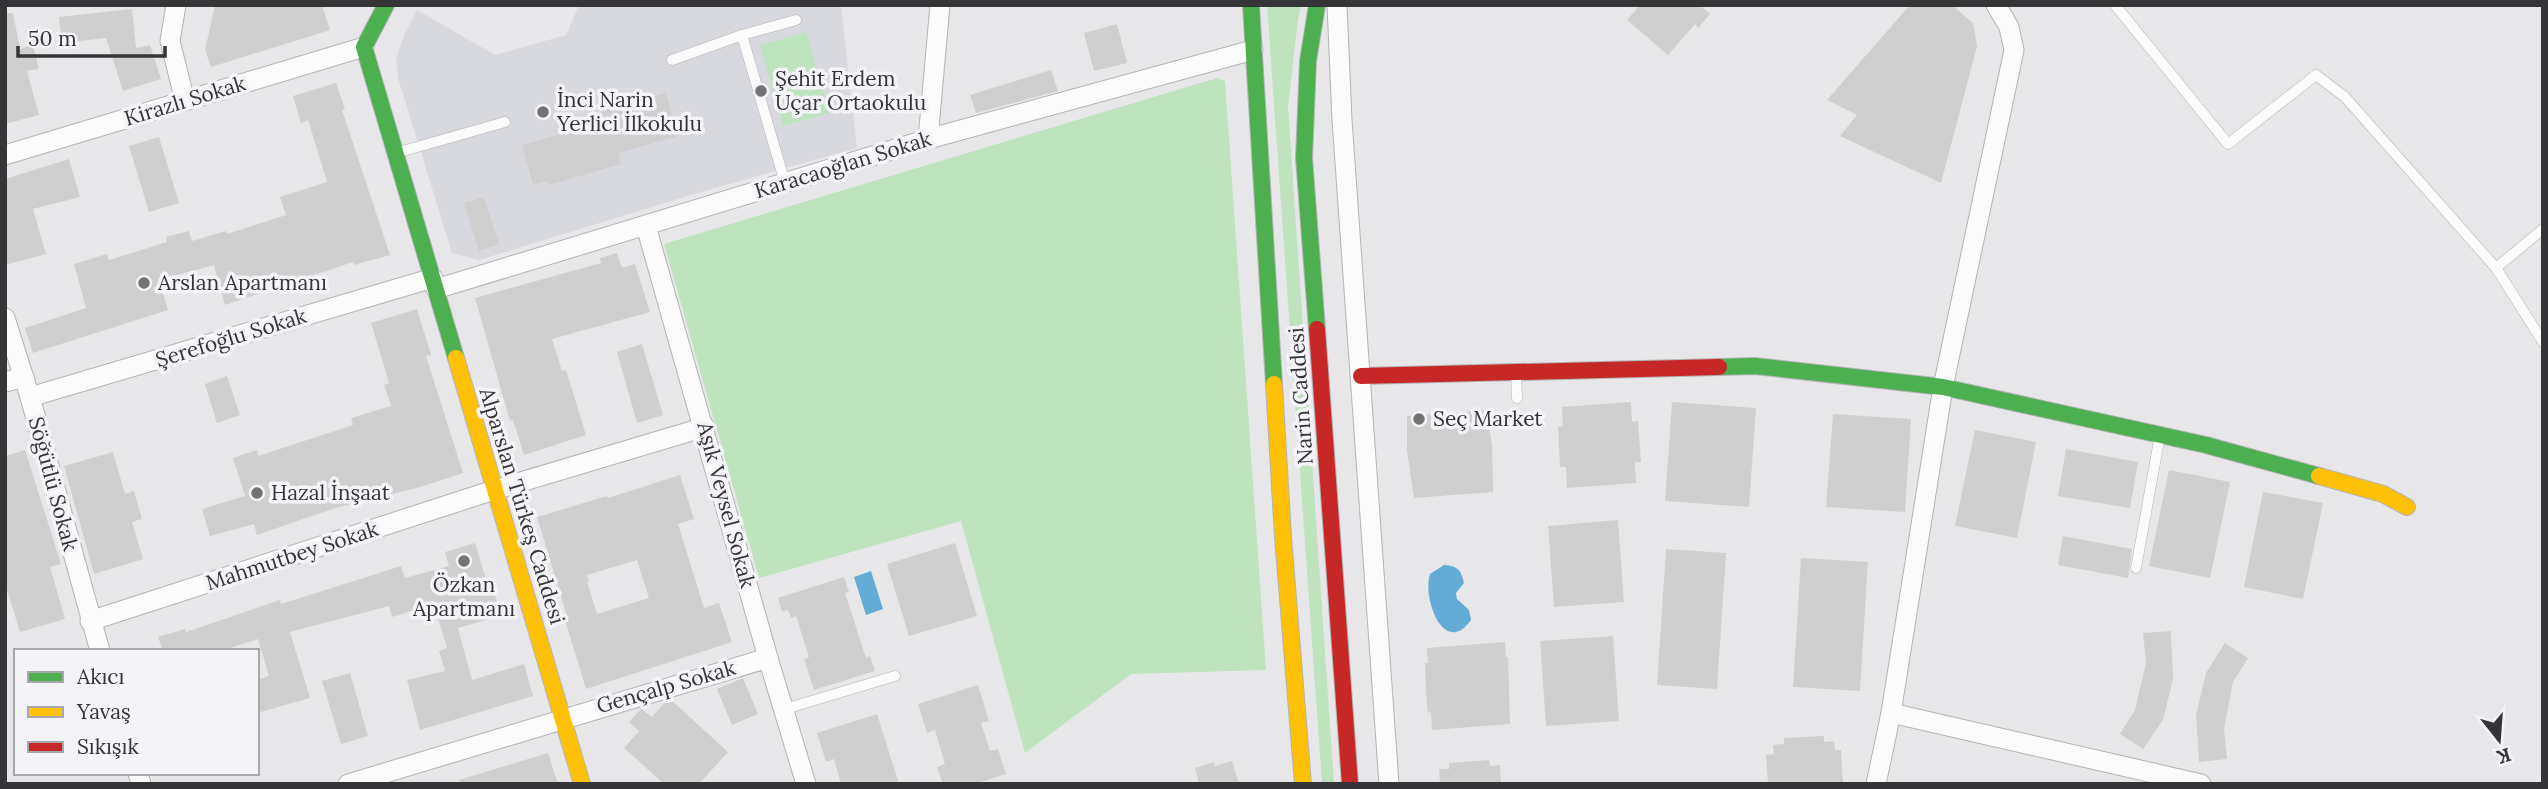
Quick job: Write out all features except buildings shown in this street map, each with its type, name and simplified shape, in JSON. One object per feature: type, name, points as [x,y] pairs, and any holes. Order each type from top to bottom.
[{"type":"street","points":[[176,5],[170,41],[186,101]]},
{"type":"street","points":[[364,47],[386,5]]},
{"type":"street","points":[[928,139],[940,5]]},
{"type":"street","name":"Narin Caddesi","points":[[1251,5],[1283,537],[1303,784]]},
{"type":"street","name":"Narin Caddesi","points":[[1317,5],[1308,61],[1304,158],[1350,784]]},
{"type":"street","points":[[1337,5],[1342,120],[1389,784]]},
{"type":"street","points":[[1876,784],[1892,713],[1942,387],[2014,50],[2009,27],[1996,5]]},
{"type":"street","name":"Kirazlı Sokak","points":[[5,155],[364,47]]},
{"type":"street","name":"Alparslan Türkeş Caddesi","points":[[364,47],[582,784]]},
{"type":"street","name":"Karacaoğlan Sokak","points":[[434,284],[646,226],[928,139],[1253,50]]},
{"type":"street","name":"Aşık Veysel Sokak","points":[[646,226],[806,784]]},
{"type":"street","name":"Şerefoğlu Sokak","points":[[30,397],[434,284]]},
{"type":"street","name":"Söğütlü Sokak","points":[[5,318],[14,380],[30,397],[99,649]]},
{"type":"street","points":[[1361,376],[1755,366],[1942,387],[2206,444],[2383,494],[2407,507]]},
{"type":"street","name":"Mahmutbey Sokak","points":[[90,621],[494,490],[705,427]]},
{"type":"street","name":"Gençalp Sokak","points":[[348,784],[564,717],[768,658]]},
{"type":"street","points":[[1892,713],[2201,784]]},
{"type":"lane","points":[[2115,5],[2228,144],[2316,75],[2346,97],[2496,268],[2543,342]]},
{"type":"lane","points":[[673,60],[742,35],[796,20]]},
{"type":"lane","points":[[742,35],[785,183]]},
{"type":"lane","points":[[395,153],[505,122]]},
{"type":"lane","points":[[2496,268],[2543,229]]},
{"type":"lane","points":[[1516,372],[1517,397]]},
{"type":"lane","points":[[2136,568],[2160,435]]},
{"type":"lane","points":[[785,709],[895,676]]},
{"type":"shaded area","name":"İnci Narin Yerlici İlkokulu","points":[[579,5],[841,5],[857,148],[701,192],[479,260],[452,253],[398,78],[396,59],[404,35],[417,10],[495,55],[566,35]]},
{"type":"green space","points":[[1267,5],[1301,5],[1288,107],[1334,784],[1322,784]]},
{"type":"green space","points":[[806,32],[829,113],[783,126],[760,45]]},
{"type":"green space","points":[[1217,78],[1225,81],[1266,670],[1131,674],[1025,753],[961,521],[759,578],[664,244]]},
{"type":"water","points":[[1444,565],[1453,566],[1462,575],[1464,583],[1456,593],[1457,599],[1469,610],[1471,620],[1461,630],[1452,632],[1437,620],[1429,597],[1430,574]]},
{"type":"water","points":[[871,571],[883,609],[866,615],[854,577]]},
{"type":"traffic: fast","points":[[386,5],[364,47],[456,358]]},
{"type":"traffic: fast","points":[[1251,5],[1274,384]]},
{"type":"traffic: fast","points":[[1317,5],[1308,61],[1304,158],[1317,329]]},
{"type":"traffic: fast","points":[[1719,367],[1755,366],[1943,387],[2206,445],[2319,476]]},
{"type":"traffic: slow","points":[[456,358],[582,784]]},
{"type":"traffic: slow","points":[[1274,384],[1303,784]]},
{"type":"traffic: slow","points":[[2319,476],[2383,494],[2407,507]]},
{"type":"traffic: jam","points":[[1317,329],[1350,784]]},
{"type":"traffic: jam","points":[[1361,376],[1719,367]]},
{"type":"place","name":"Şehit Erdem Uçar Ortaokulu","points":[[761,91]]},
{"type":"place","name":"İnci Narin Yerlici İlkokulu","points":[[543,112]]},
{"type":"place","name":"Arslan Apartmanı","points":[[144,283]]},
{"type":"place","name":"Seç Market","points":[[1419,419]]},
{"type":"place","name":"Hazal İnşaat","points":[[257,493]]},
{"type":"place","name":"Özkan Apartmanı","points":[[464,561]]}]
